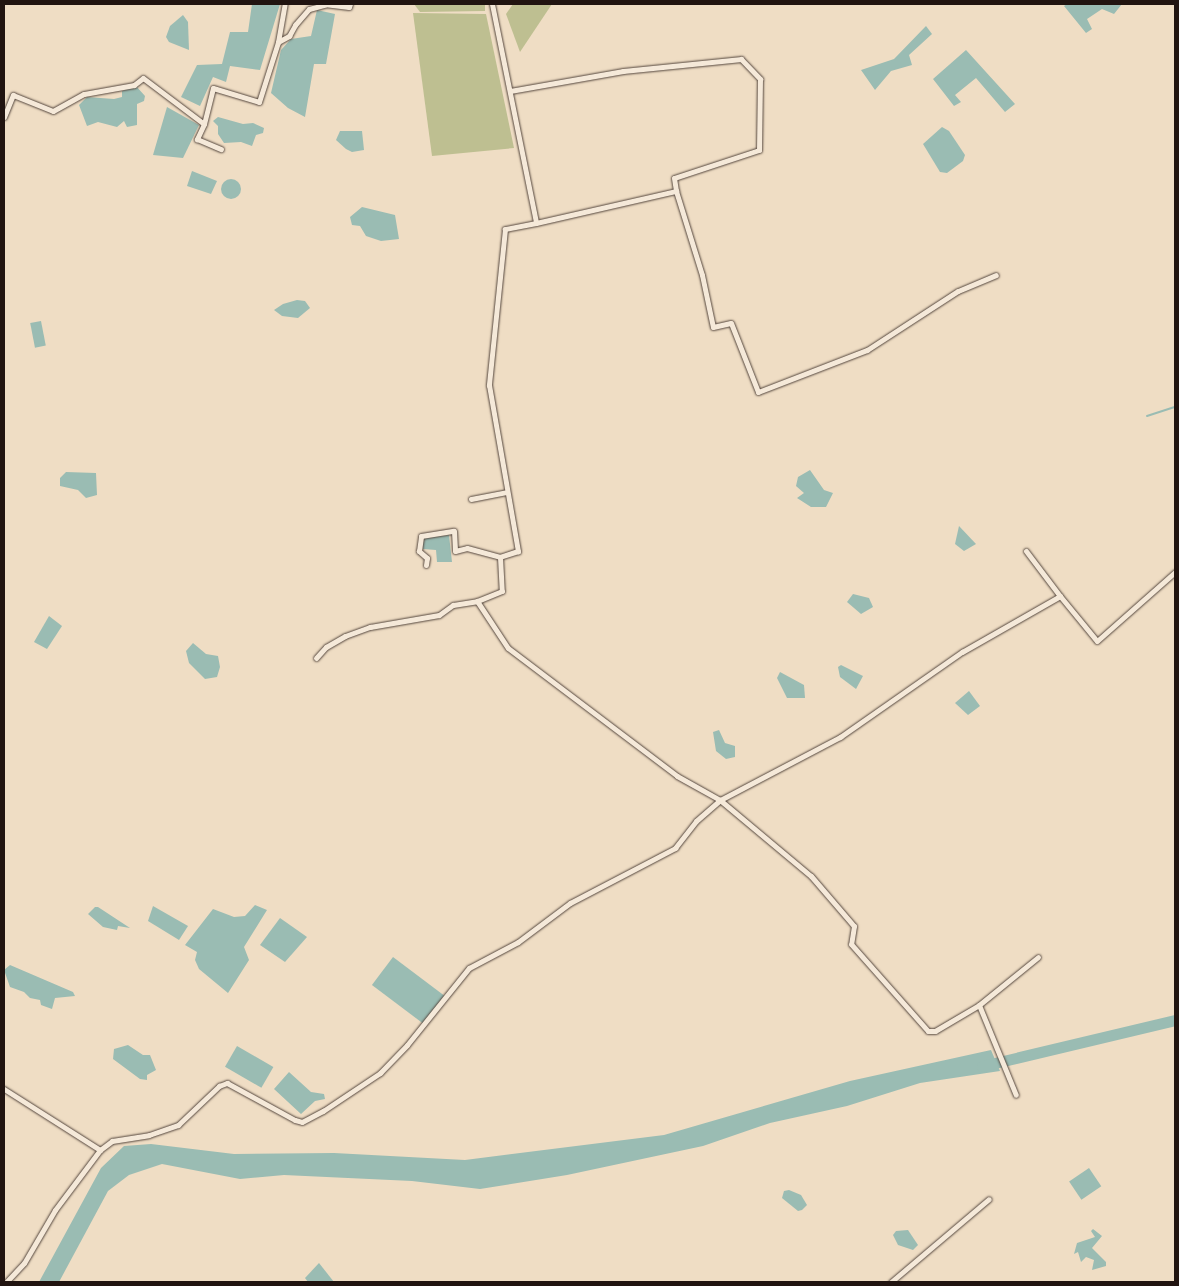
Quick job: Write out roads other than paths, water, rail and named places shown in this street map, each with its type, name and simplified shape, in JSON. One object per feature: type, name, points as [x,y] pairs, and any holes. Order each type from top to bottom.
[{"type":"street","points":[[221,150],[197,139],[204,124],[213,88],[259,102],[278,42],[285,4]]},
{"type":"street","points":[[278,42],[289,36],[294,25],[309,9],[324,4],[349,7],[350,4]]},
{"type":"street","points":[[492,4],[536,223]]},
{"type":"street","points":[[510,91],[623,71],[741,59],[760,79],[759,150],[674,178],[676,191],[702,275],[712,327],[731,323],[758,392],[867,350],[958,292],[996,275]]},
{"type":"street","points":[[4,117],[13,96],[53,111],[84,94],[134,85],[143,78],[204,124]]},
{"type":"street","points":[[426,565],[427,558],[419,551],[421,536],[454,531],[455,551],[467,548],[500,557],[518,551],[506,492],[490,385],[505,229],[676,191]]},
{"type":"street","points":[[471,498],[506,492]]},
{"type":"street","points":[[1026,552],[1098,641],[1175,572]]},
{"type":"street","points":[[316,658],[326,647],[353,633],[439,615],[453,605],[478,601],[502,591],[500,557]]},
{"type":"street","points":[[6,1282],[24,1263],[55,1210],[100,1150],[112,1141],[149,1135],[178,1125],[218,1086],[227,1084],[302,1122],[323,1111],[380,1072],[407,1045],[469,968],[518,942],[570,903],[675,848],[696,821],[720,800],[840,737],[962,652],[1060,596]]},
{"type":"street","points":[[478,601],[508,648],[677,776],[720,800],[810,876],[854,926],[851,944],[922,1026],[935,1031],[980,1005],[1038,957]]},
{"type":"street","points":[[980,1005],[1016,1095]]},
{"type":"street","points":[[4,1089],[100,1150]]},
{"type":"street","points":[[891,1282],[990,1199]]},
{"type":"water","points":[[252,4],[280,4],[260,70],[230,66],[226,82],[213,77],[200,106],[181,97],[197,65],[222,64],[230,32],[248,32]]},
{"type":"water","points":[[1067,4],[1122,4],[1114,14],[1102,9],[1087,19],[1092,29],[1086,33],[1064,6]]},
{"type":"water","points":[[317,10],[335,14],[326,64],[314,64],[305,117],[288,108],[271,93],[281,50],[291,39],[311,36]]},
{"type":"water","points":[[183,15],[188,22],[189,50],[169,42],[166,37],[170,26]]},
{"type":"water","points":[[926,26],[932,34],[909,55],[912,65],[891,71],[875,90],[861,70],[894,59]]},
{"type":"water","points":[[966,50],[1015,104],[1005,112],[976,78],[955,95],[961,102],[954,106],[933,79]]},
{"type":"water","points":[[136,86],[145,96],[144,101],[137,104],[137,125],[127,127],[124,121],[117,127],[98,122],[87,126],[79,105],[87,97],[114,99],[122,97],[122,91]]},
{"type":"water","points":[[167,107],[199,125],[183,158],[153,155]]},
{"type":"water","points":[[218,117],[243,124],[253,123],[264,128],[263,133],[256,135],[252,146],[241,142],[224,143],[218,134],[218,126],[213,121]]},
{"type":"water","points":[[942,127],[949,131],[965,155],[963,161],[947,173],[940,172],[923,144]]},
{"type":"water","points":[[340,131],[362,131],[364,150],[352,152],[346,149],[336,140]]},
{"type":"water","points":[[192,171],[217,181],[211,194],[187,186]]},
{"type":"water","points":[[227,179],[235,179],[241,185],[241,193],[235,199],[227,199],[221,193],[221,185]]},
{"type":"water","points":[[362,207],[395,215],[399,239],[381,241],[366,236],[360,226],[352,225],[350,217]]},
{"type":"water","points":[[297,300],[305,301],[310,308],[298,318],[282,316],[274,310],[283,304]]},
{"type":"water","points":[[41,321],[46,346],[35,348],[30,323]]},
{"type":"water","points":[[810,470],[824,490],[833,493],[826,507],[811,507],[797,498],[804,493],[796,486],[798,477]]},
{"type":"water","points":[[66,472],[96,473],[97,495],[86,498],[78,490],[60,486],[60,478]]},
{"type":"water","points":[[959,526],[976,544],[964,551],[955,544]]},
{"type":"water","points":[[449,535],[452,562],[437,562],[436,550],[423,549],[422,538]]},
{"type":"water","points":[[853,594],[869,598],[873,607],[861,614],[847,602]]},
{"type":"water","points":[[49,616],[62,626],[47,649],[34,642]]},
{"type":"water","points":[[193,643],[206,654],[218,656],[220,667],[217,677],[205,679],[189,663],[186,651]]},
{"type":"water","points":[[841,665],[863,676],[856,689],[840,677],[838,667]]},
{"type":"water","points":[[780,672],[804,685],[805,698],[787,698],[777,678]]},
{"type":"water","points":[[969,691],[980,706],[968,715],[955,703]]},
{"type":"water","points":[[719,730],[725,743],[735,746],[735,757],[726,759],[716,751],[713,732]]},
{"type":"water","points":[[255,905],[267,910],[244,947],[249,960],[228,993],[199,969],[195,960],[197,952],[185,945],[213,909],[234,917],[245,916]]},
{"type":"water","points":[[153,906],[188,926],[179,940],[148,921]]},
{"type":"water","points":[[95,907],[98,907],[130,928],[118,926],[117,930],[103,927],[88,914]]},
{"type":"water","points":[[280,918],[307,937],[285,962],[260,945]]},
{"type":"water","points":[[393,957],[444,996],[423,1023],[372,985]]},
{"type":"water","points":[[10,965],[73,992],[75,996],[55,998],[52,1009],[41,1005],[40,1000],[30,998],[24,992],[10,987],[4,970]]},
{"type":"water","points":[[128,1045],[143,1055],[150,1055],[156,1070],[147,1075],[147,1080],[140,1079],[113,1059],[114,1049]]},
{"type":"water","points":[[237,1046],[273,1067],[261,1088],[225,1067]]},
{"type":"water","points":[[991,1050],[1000,1071],[920,1083],[847,1106],[770,1123],[703,1146],[567,1175],[480,1189],[412,1181],[284,1175],[240,1179],[162,1164],[129,1175],[108,1191],[59,1282],[39,1282],[101,1168],[124,1146],[151,1144],[234,1154],[334,1153],[465,1160],[664,1135],[850,1081]]},
{"type":"water","points":[[289,1072],[311,1092],[324,1094],[325,1099],[315,1101],[301,1114],[274,1089]]},
{"type":"water","points":[[1089,1168],[1101,1186],[1081,1200],[1069,1181]]},
{"type":"water","points":[[789,1190],[801,1195],[807,1205],[802,1210],[798,1211],[782,1198],[784,1191]]},
{"type":"water","points":[[1093,1229],[1102,1236],[1092,1248],[1106,1262],[1106,1266],[1092,1270],[1094,1260],[1086,1257],[1081,1262],[1078,1252],[1074,1254],[1077,1243],[1095,1237],[1091,1231]]},
{"type":"water","points":[[908,1230],[918,1245],[913,1250],[898,1245],[893,1235],[896,1231]]},
{"type":"water","points":[[319,1263],[334,1282],[308,1282],[305,1278]]},
{"type":"waterway","points":[[1147,416],[1175,407]]},
{"type":"waterway","points":[[982,1066],[1175,1020]]}]
